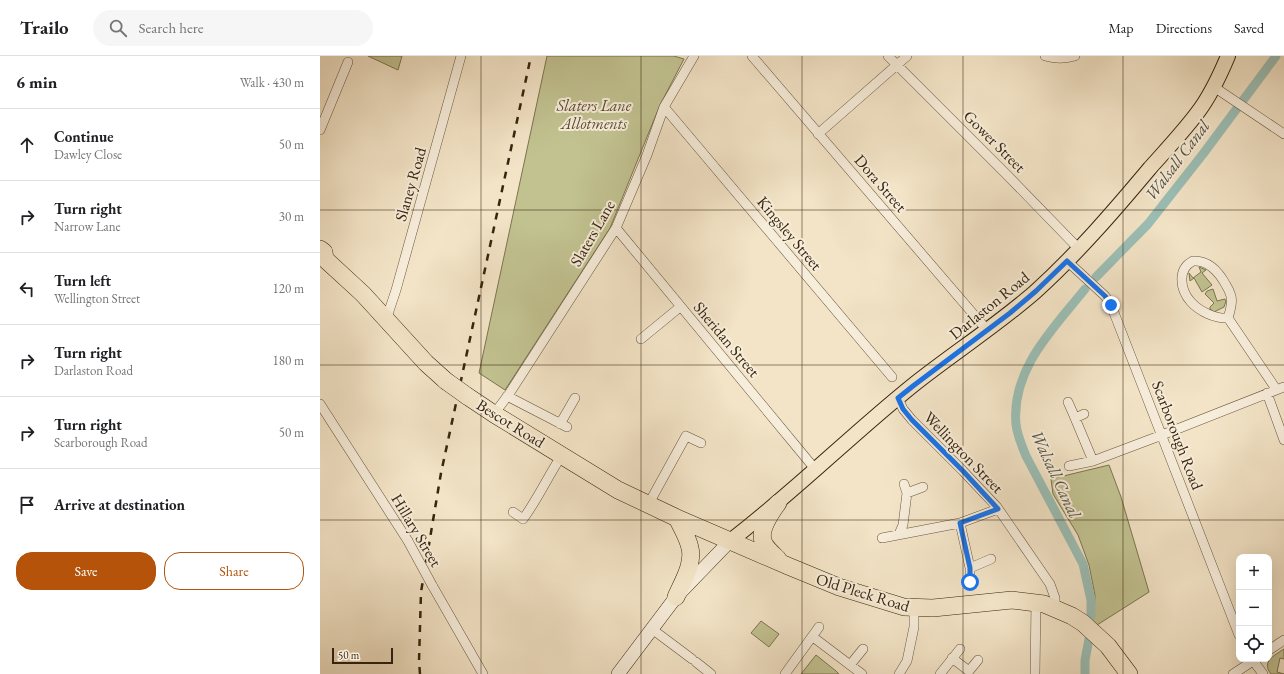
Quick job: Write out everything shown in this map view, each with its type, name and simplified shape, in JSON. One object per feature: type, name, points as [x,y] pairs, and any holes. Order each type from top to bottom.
[{"type":"highway","name":"Bescot Road","points":[[322,256],[363,294],[426,363],[446,381],[467,396],[618,490],[730,542]]},
{"type":"highway","points":[[778,503],[764,526],[762,538],[766,546],[782,564]]},
{"type":"highway","points":[[676,596],[689,567],[691,549],[678,518]]},
{"type":"highway","name":"Old Pleck Road","points":[[730,542],[839,588],[871,596],[900,606],[933,608],[1001,600],[1022,600],[1036,602],[1055,608],[1072,616],[1093,632],[1113,653],[1129,674]]},
{"type":"main road","name":"Darlaston Road","points":[[730,542],[778,503],[814,469],[898,398],[1031,295],[1067,261],[1198,112],[1214,87],[1228,56]]},
{"type":"street","name":"Slaney Road","points":[[386,320],[396,290],[461,56]]},
{"type":"street","name":"Slaters Lane","points":[[494,414],[616,228],[664,107],[694,56]]},
{"type":"street","name":"Dora Street","points":[[752,56],[987,330]]},
{"type":"street","name":"Gower Street","points":[[888,56],[1079,249]]},
{"type":"street","points":[[818,134],[907,56]]},
{"type":"street","points":[[1045,56],[1053,58],[1075,56]]},
{"type":"street","points":[[320,130],[348,62]]},
{"type":"street","points":[[1214,87],[1284,134]]},
{"type":"street","name":"Kingsley Street","points":[[664,107],[892,377]]},
{"type":"street","name":"Sheridan Street","points":[[616,228],[814,469]]},
{"type":"street","name":"Scarborough Road","points":[[1067,261],[1105,296],[1111,305],[1236,627]]},
{"type":"street","points":[[1193,261],[1206,262],[1221,276],[1231,296],[1228,318],[1222,318],[1210,314],[1198,308],[1190,301],[1183,288],[1182,279],[1183,271],[1188,264],[1193,261]]},
{"type":"street","points":[[641,339],[664,326],[680,307]]},
{"type":"street","points":[[1069,466],[1093,461],[1280,388],[1228,318]]},
{"type":"street","points":[[1267,393],[1284,440]]},
{"type":"street","points":[[507,396],[564,426],[575,398]]},
{"type":"street","name":"Wellington Street","points":[[898,398],[903,409],[912,420],[963,471],[998,509],[1050,584],[1055,608]]},
{"type":"street","points":[[1068,402],[1079,416],[1093,461]]},
{"type":"street","name":"Hillary Street","points":[[320,404],[408,541],[483,674]]},
{"type":"street","points":[[648,505],[686,436],[701,443]]},
{"type":"street","points":[[513,512],[523,518],[536,501],[562,455]]},
{"type":"street","points":[[899,534],[903,525],[907,493],[904,484]]},
{"type":"street","points":[[907,493],[923,487]]},
{"type":"street","points":[[882,538],[960,523],[998,509]]},
{"type":"street","points":[[960,523],[970,568],[970,582]]},
{"type":"street","points":[[618,674],[676,596],[730,542]]},
{"type":"street","points":[[970,568],[992,559]]},
{"type":"street","points":[[1035,674],[1036,602]]},
{"type":"street","points":[[899,674],[907,661],[914,627],[914,608]]},
{"type":"street","points":[[785,674],[819,627]]},
{"type":"street","points":[[652,629],[711,674]]},
{"type":"street","points":[[813,637],[862,674]]},
{"type":"street","points":[[1272,648],[1284,640]]},
{"type":"street","points":[[850,665],[863,649]]},
{"type":"street","points":[[940,674],[960,649]]},
{"type":"street","points":[[952,658],[968,672],[978,660]]},
{"type":"street","points":[[1233,674],[1251,662]]},
{"type":"street","points":[[1255,662],[1263,674]]},
{"type":"green space","points":[[368,56],[402,56],[398,70]]},
{"type":"green space","name":"Slaters Lane Allotments","points":[[547,56],[674,56],[684,59],[660,105],[610,228],[505,390],[479,373]]},
{"type":"green space","points":[[1199,267],[1206,270],[1202,273],[1212,285],[1202,292],[1194,278],[1190,281],[1189,273],[1193,278],[1201,272]]},
{"type":"green space","points":[[1213,289],[1217,301],[1225,299],[1226,301],[1224,307],[1214,312],[1210,309],[1210,307],[1214,303],[1205,294],[1207,291]]},
{"type":"green space","points":[[1109,465],[1121,497],[1149,592],[1097,625],[1092,620],[1095,595],[1089,565],[1078,535],[1053,494],[1051,479]]},
{"type":"green space","points":[[761,621],[779,634],[769,647],[751,633]]},
{"type":"green space","points":[[1284,649],[1284,659],[1280,658],[1277,672],[1284,674],[1271,674],[1267,666],[1268,662],[1272,662],[1273,657]]},
{"type":"green space","points":[[816,655],[836,671],[839,674],[801,674]]},
{"type":"waterway","name":"Walsall Canal","points":[[1096,277],[1148,224],[1203,154],[1276,56]]},
{"type":"waterway","name":"Walsall Canal","points":[[1085,289],[1048,334],[1027,367],[1020,385],[1016,404],[1016,424],[1026,456],[1083,564],[1091,600],[1091,616]]},
{"type":"waterway","name":"Walsall Canal","points":[[1085,674],[1085,660],[1089,639]]},
{"type":"railway","points":[[420,674],[421,592],[441,473],[531,56]]},
{"type":"route","points":[[970,582],[970,568],[960,523],[998,509],[963,471],[912,420],[903,409],[898,398],[1010,313],[1036,291],[1067,261],[1105,296],[1111,305]]}]
